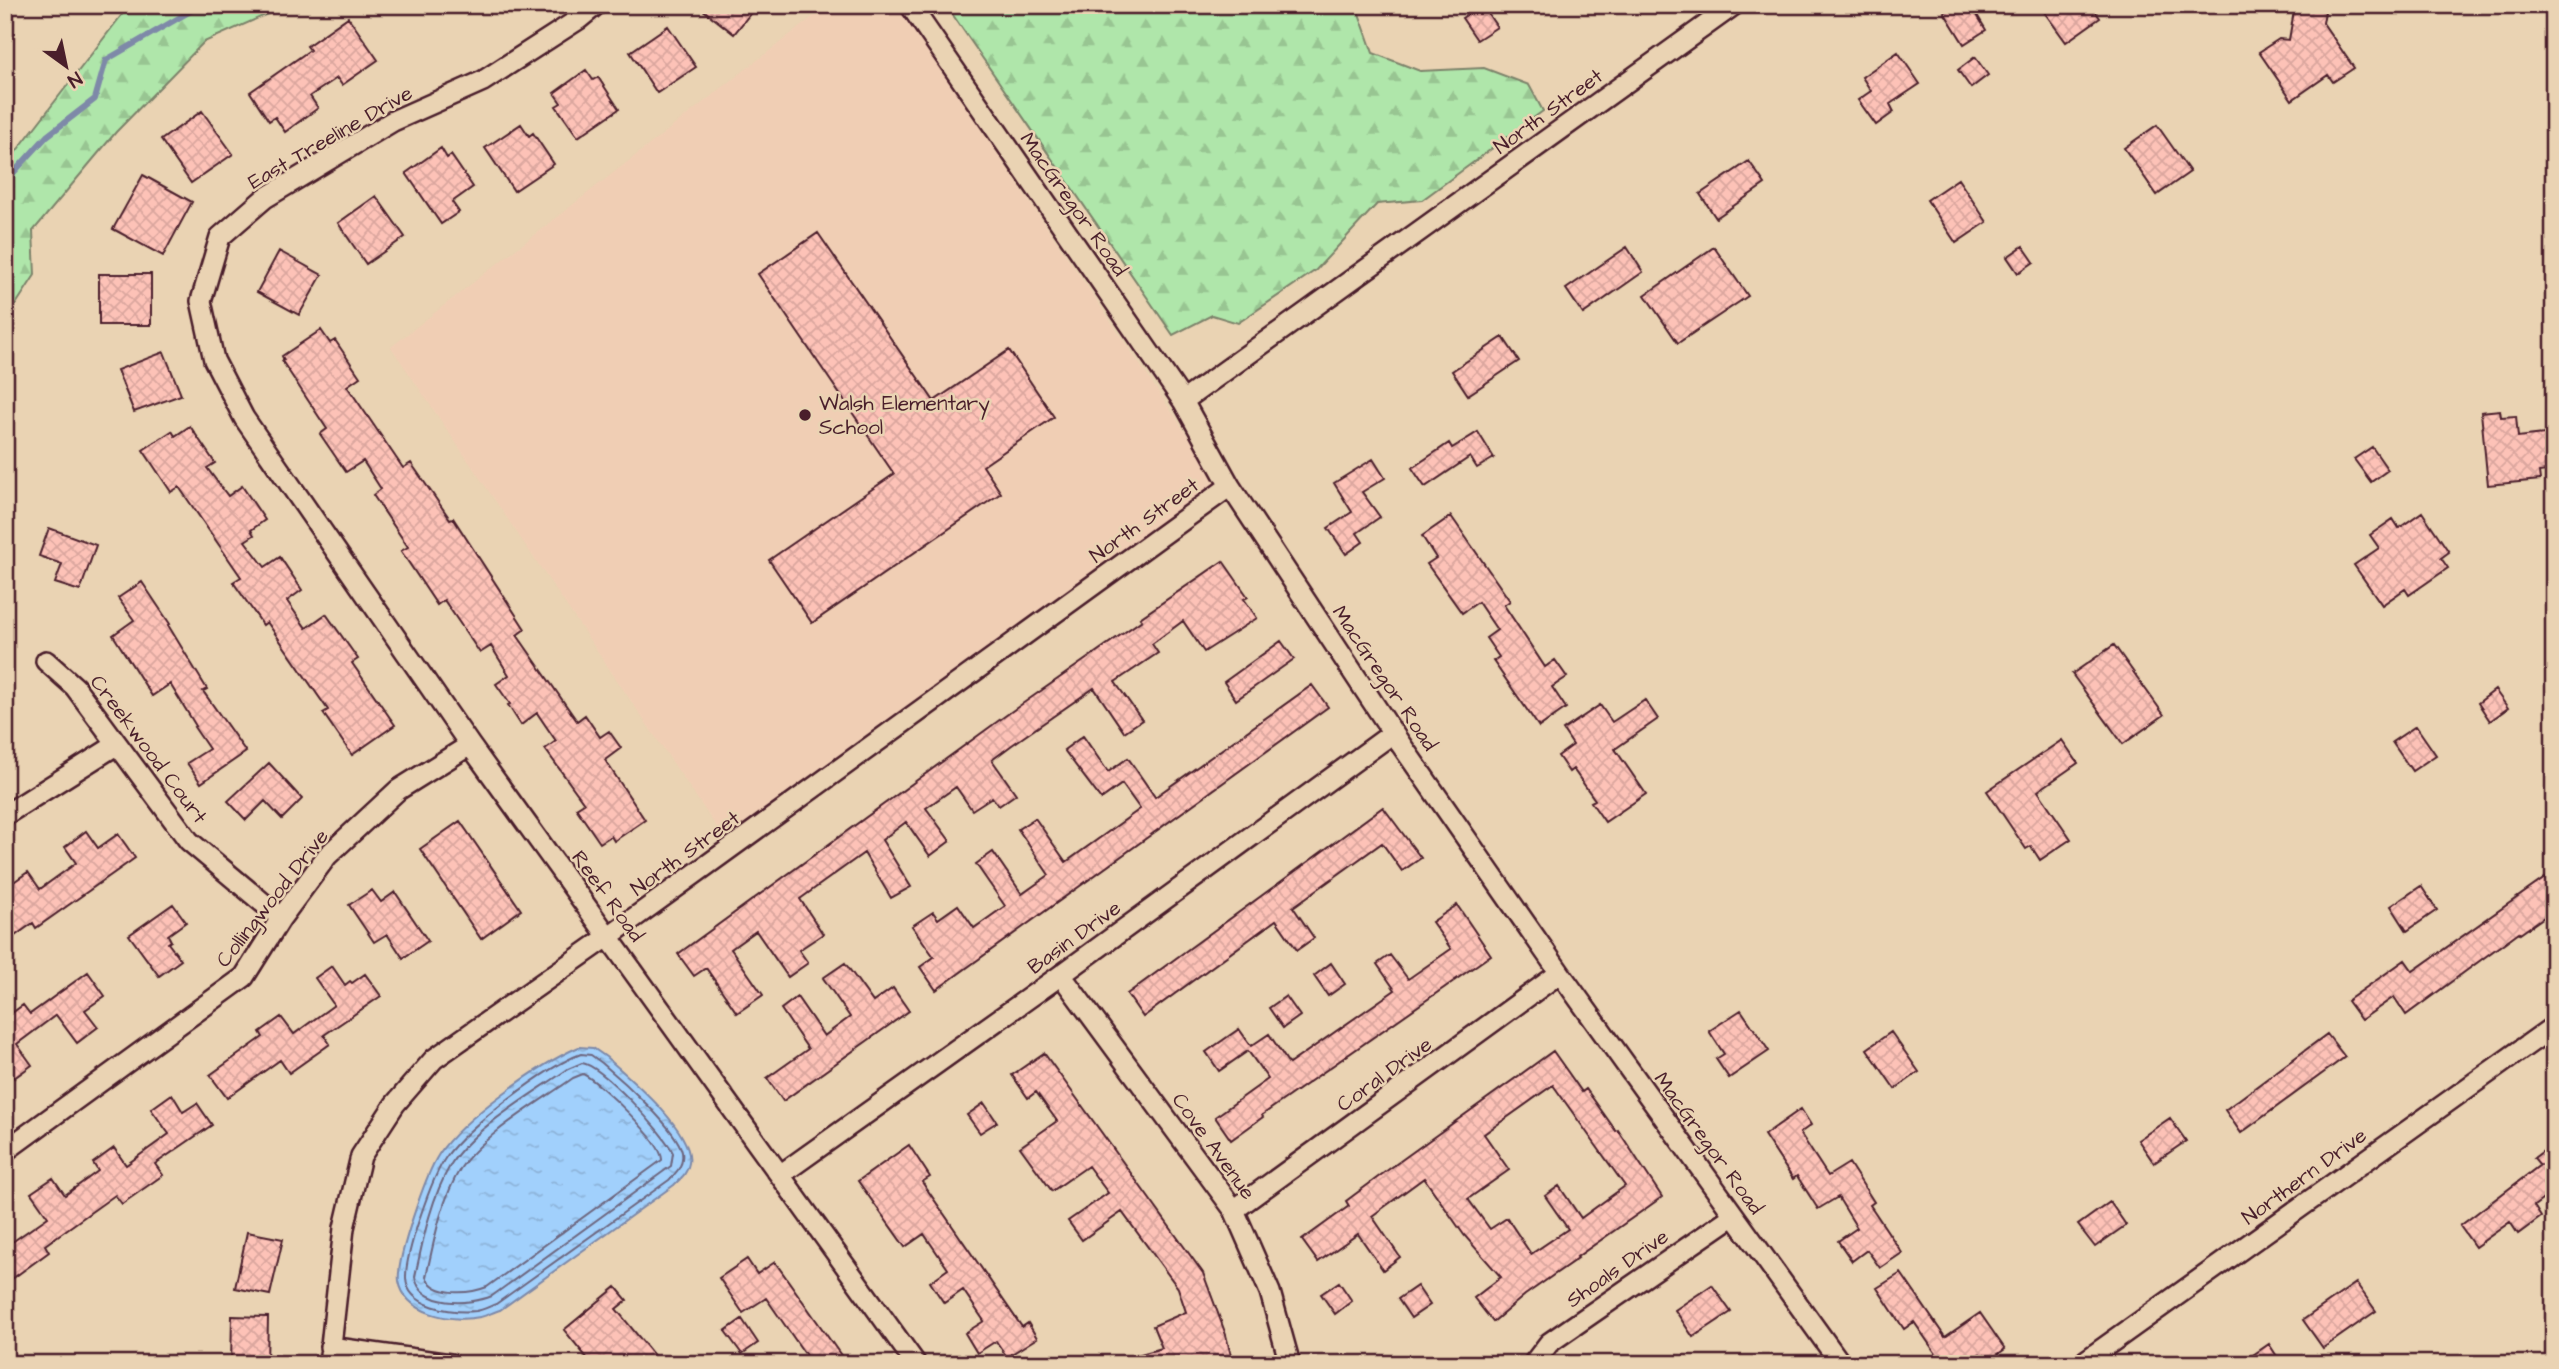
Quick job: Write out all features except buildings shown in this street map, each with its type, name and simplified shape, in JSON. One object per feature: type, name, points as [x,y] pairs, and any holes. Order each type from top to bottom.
[{"type":"street","name":"East Treeline Drive","points":[[244,418],[214,360],[201,301],[220,237],[265,198],[393,121],[483,81],[579,19],[596,5]]},
{"type":"street","name":"MacGregor Road","points":[[910,5],[1183,401],[1230,486],[1393,733],[1560,974],[1840,1364]]},
{"type":"street","name":"North Street","points":[[1183,401],[1734,5]]},
{"type":"street","name":"Reef Road","points":[[244,418],[470,745],[916,1364]]},
{"type":"street","name":"North Street","points":[[329,1355],[344,1228],[360,1156],[388,1114],[435,1059],[1230,486]]},
{"type":"street","name":"Creekwood Court","points":[[46,661],[75,687],[189,841],[281,918]]},
{"type":"street","name":"Basin Drive","points":[[780,1175],[1062,975],[1393,733]]},
{"type":"street","points":[[5,815],[116,745]]},
{"type":"street","name":"Collingwood Drive","points":[[5,1152],[244,977],[281,918],[327,856],[398,790],[470,745]]},
{"type":"street","name":"Coral Drive","points":[[1234,1210],[1560,974]]},
{"type":"street","name":"Cove Avenue","points":[[1062,975],[1234,1210],[1270,1292],[1290,1364]]},
{"type":"street","name":"Northern Drive","points":[[2081,1364],[2554,1026]]},
{"type":"street","name":"Shoals Drive","points":[[1533,1364],[1549,1343],[1733,1216]]},
{"type":"street","points":[[329,1355],[450,1364]]},
{"type":"shaded area","name":"Walsh Elementary School","points":[[828,5],[897,5],[1219,482],[724,838],[391,347]]},
{"type":"green space","points":[[136,5],[288,5],[204,42],[116,132],[33,231],[35,275],[5,321],[5,166],[124,12]]},
{"type":"green space","points":[[946,5],[1356,5],[1373,53],[1420,71],[1484,68],[1529,85],[1543,111],[1422,200],[1377,204],[1316,270],[1238,323],[1212,315],[1173,335]]},
{"type":"water","points":[[579,1047],[593,1048],[606,1057],[644,1091],[671,1121],[688,1150],[689,1163],[685,1173],[674,1185],[500,1310],[480,1317],[456,1319],[431,1314],[420,1308],[403,1292],[399,1270],[413,1217],[439,1154],[483,1109],[544,1066]]},
{"type":"waterway","points":[[5,182],[47,136],[95,99],[106,60],[201,5]]},
{"type":"place","name":"Walsh Elementary School","points":[[805,415]]}]
